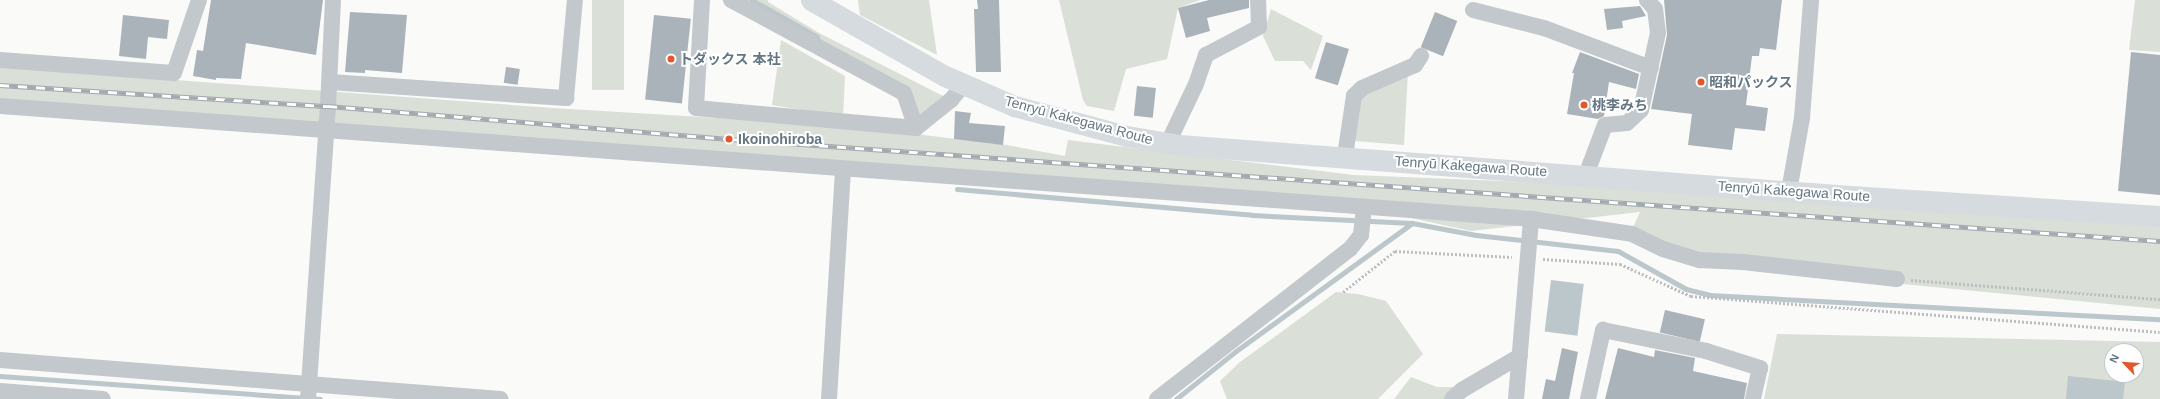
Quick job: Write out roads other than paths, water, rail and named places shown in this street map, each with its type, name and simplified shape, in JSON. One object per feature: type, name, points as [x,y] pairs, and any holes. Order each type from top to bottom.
[{"type":"main road","name":"Tenryū Kakegawa Route","points":[[815,1],[963,85],[1014,106],[1127,136],[1168,143],[1789,191],[2160,216]]},
{"type":"street","points":[[0,60],[174,73],[198,0]]},
{"type":"street","points":[[308,399],[330,82],[333,0]]},
{"type":"street","points":[[330,82],[566,98],[575,0]]},
{"type":"street","points":[[702,0],[696,108],[916,128],[951,100],[963,85]]},
{"type":"street","points":[[731,0],[904,93],[916,128]]},
{"type":"street","points":[[1168,143],[1196,84],[1206,55],[1258,27],[1258,0]]},
{"type":"street","points":[[1586,175],[1605,125],[1627,123],[1641,110],[1651,68],[1657,22],[1655,9],[1647,0]]},
{"type":"street","points":[[1789,191],[1802,118],[1811,0]]},
{"type":"street","points":[[1474,10],[1494,8],[1651,68]]},
{"type":"street","points":[[1339,156],[1354,96],[1362,88],[1414,64],[1421,56]]},
{"type":"street","points":[[1339,156],[1347,89]]},
{"type":"street","points":[[0,106],[327,129],[1230,198],[1363,218],[1530,226],[1632,234],[1662,249],[1699,260],[1743,262],[1897,279]]},
{"type":"street","points":[[829,399],[843,168]]},
{"type":"street","points":[[1157,399],[1350,249],[1363,218]]},
{"type":"street","points":[[1516,399],[1530,226]]},
{"type":"street","points":[[1588,399],[1603,330],[1706,351],[1760,368],[1753,399]]},
{"type":"street","points":[[1452,399],[1462,390],[1520,356]]},
{"type":"street","points":[[0,360],[500,399]]},
{"type":"street","points":[[0,391],[103,399]]},
{"type":"waterway","points":[[752,0],[817,37]]},
{"type":"waterway","points":[[957,189],[1252,215],[1412,223],[1476,235],[1618,251],[1686,289],[1710,295],[2160,319]]},
{"type":"waterway","points":[[1176,399],[1236,351],[1412,223]]},
{"type":"waterway","points":[[0,376],[320,399]]},
{"type":"railway","points":[[0,85],[328,106],[729,139],[2160,241]]},
{"type":"place","name":"トダックス 本社","points":[[671,59]]},
{"type":"place","name":"昭和パックス","points":[[1701,82]]},
{"type":"place","name":"桃李みち","points":[[1584,105]]},
{"type":"place","name":"Ikoinohiroba","points":[[729,139]]}]
